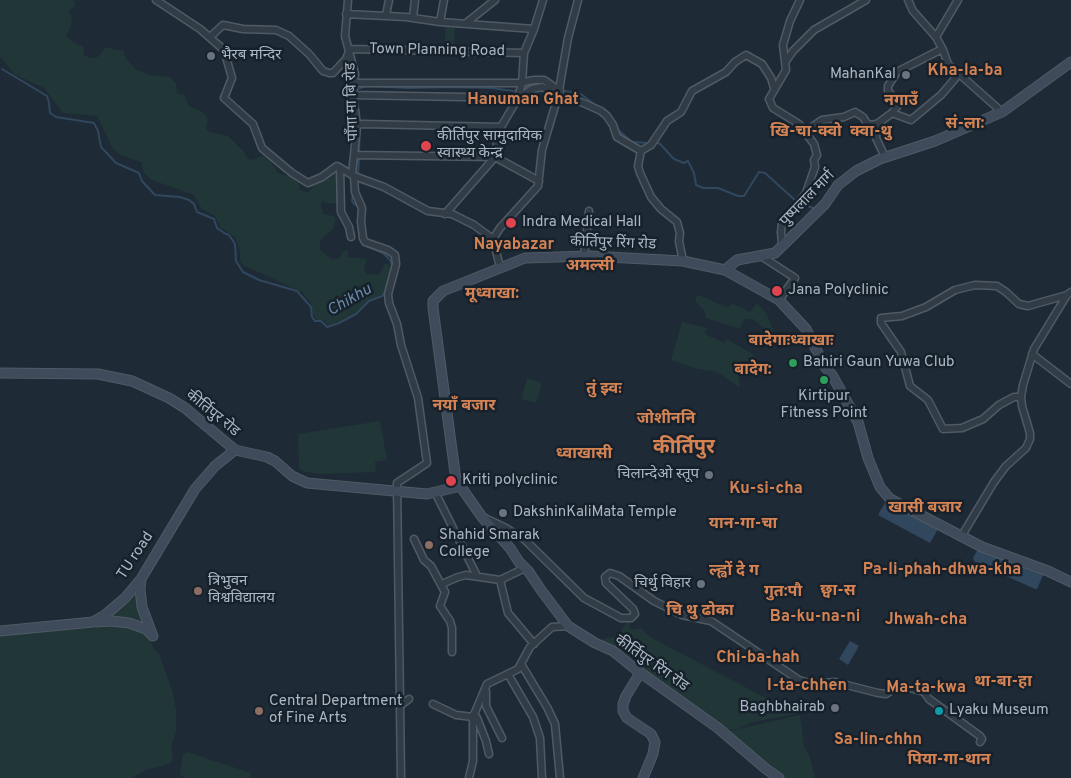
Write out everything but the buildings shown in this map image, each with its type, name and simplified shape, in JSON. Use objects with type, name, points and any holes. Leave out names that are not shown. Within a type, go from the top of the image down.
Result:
[{"type":"street","points":[[156,0],[200,29],[224,50],[232,78],[224,98],[254,124],[262,148],[292,172],[308,182],[322,177],[336,166],[384,187],[428,211],[452,214],[474,225],[494,239]]},
{"type":"street","name":"पाँगा मा बि रोड","points":[[348,0],[345,36],[350,49],[355,83],[353,95],[357,125],[353,175],[355,192],[362,208],[361,222],[365,242],[388,250],[395,255],[396,264],[388,294],[389,303],[397,324],[418,398],[427,463],[397,483],[397,490]]},
{"type":"street","points":[[386,15],[389,0]]},
{"type":"street","points":[[413,17],[415,0]]},
{"type":"street","points":[[440,22],[444,0]]},
{"type":"street","points":[[465,24],[495,0]]},
{"type":"street","name":"Town Planning Road","points":[[519,95],[522,83],[524,54],[543,0]]},
{"type":"street","points":[[500,267],[494,239],[500,228],[538,186],[542,150],[559,95],[569,32],[578,0]]},
{"type":"street","points":[[783,245],[782,224],[806,193],[815,167],[814,160],[817,156],[814,144],[805,132],[794,119],[771,106],[769,99],[786,70],[783,44],[790,21],[800,0]]},
{"type":"street","points":[[786,61],[793,51],[814,30],[866,0]]},
{"type":"street","points":[[908,0],[913,11],[936,37],[948,64],[1002,112]]},
{"type":"street","points":[[936,37],[958,0]]},
{"type":"street","name":"Town Planning Road","points":[[346,14],[413,17],[440,22],[534,29]]},
{"type":"street","points":[[210,37],[223,25],[254,30],[276,30],[288,36],[309,54],[323,71],[329,73],[333,73],[342,63],[350,49]]},
{"type":"street","points":[[805,132],[822,120],[844,117],[855,112],[863,117],[868,125],[877,124],[892,113],[899,104],[888,91],[888,86],[897,72],[942,48]]},
{"type":"street","name":"Town Planning Road","points":[[350,49],[524,54]]},
{"type":"street","points":[[683,262],[677,222],[661,209],[651,197],[640,173],[638,166],[641,151],[651,145],[667,121],[681,112],[692,91],[726,72],[735,62],[746,55],[762,64],[771,78],[774,88]]},
{"type":"street","name":"पुष्पलाल मार्ग","points":[[725,270],[737,260],[775,253],[824,204],[838,185],[856,171],[885,157],[935,141],[1002,112],[1071,62]]},
{"type":"street","points":[[892,113],[911,120],[941,94],[959,74]]},
{"type":"street","points":[[355,83],[522,83],[544,80],[559,95]]},
{"type":"street","points":[[434,83],[435,96]]},
{"type":"street","points":[[353,95],[519,95],[537,87],[581,102],[600,111],[614,125],[617,137],[641,151]]},
{"type":"street","points":[[445,214],[495,157],[496,142],[501,128],[519,95]]},
{"type":"street","points":[[877,124],[876,138],[885,157]]},
{"type":"street","points":[[357,125],[501,128]]},
{"type":"street","points":[[354,155],[495,157],[539,181]]},
{"type":"street","points":[[340,168],[341,212],[349,227],[351,237]]},
{"type":"street","points":[[584,256],[590,211]]},
{"type":"street","name":"कीर्तिपुर रिंग रोड","points":[[779,778],[718,728],[640,673],[613,651],[595,643],[568,626],[510,548],[482,517],[456,480],[433,301],[443,291],[525,258],[584,256],[683,262],[725,270],[779,300],[806,329],[825,367],[832,375],[858,422],[868,458],[880,487],[890,499],[962,537],[1071,580]]},
{"type":"street","points":[[761,256],[795,278],[779,300]]},
{"type":"street","points":[[1021,397],[1014,397],[1000,405],[983,420],[962,428],[943,429],[928,400],[910,386],[901,352],[881,324],[881,318],[902,316],[926,307],[955,290],[976,284],[997,286],[1019,304],[1028,306],[1069,294]]},
{"type":"street","points":[[962,537],[994,482],[1006,466],[1026,448],[1030,439],[1021,397],[1032,354],[1069,294]]},
{"type":"street","points":[[1032,354],[1071,384]]},
{"type":"street","name":"कीर्तिपुर रोड","points":[[0,373],[98,374],[132,381],[162,394],[185,408],[235,450],[267,457],[292,476],[307,483],[397,490],[411,493],[435,492],[461,486]]},
{"type":"street","name":"TU road","points":[[0,631],[93,622],[115,608],[141,579],[195,489],[215,466],[235,450]]},
{"type":"street","points":[[397,490],[401,778]]},
{"type":"street","points":[[435,492],[477,576]]},
{"type":"street","points":[[482,517],[506,528],[525,540],[584,598],[621,618],[631,618],[635,614],[633,609],[606,583],[605,577],[610,574],[619,576],[654,601],[682,615],[711,621],[799,680],[813,684],[835,682],[886,694],[899,685],[924,692],[929,699],[980,736],[982,739],[980,742]]},
{"type":"street","points":[[414,539],[424,560],[431,566],[445,592],[440,606],[450,621],[452,628],[452,652]]},
{"type":"street","points":[[442,584],[458,577],[477,576],[500,580],[525,568]]},
{"type":"street","points":[[93,622],[112,621],[129,623],[146,630],[153,636],[142,607],[141,579]]},
{"type":"street","points":[[500,580],[508,613],[534,644]]},
{"type":"street","points":[[469,778],[473,761],[473,716],[487,684],[518,668],[534,644],[552,627],[568,626]]},
{"type":"street","points":[[521,664],[547,707],[554,724],[556,757],[560,778]]},
{"type":"street","points":[[640,673],[626,696],[623,711],[626,718],[651,734],[655,742],[653,754],[643,778]]},
{"type":"street","points":[[508,674],[535,724],[540,738],[542,778]]},
{"type":"street","points":[[487,684],[486,706],[502,738]]},
{"type":"street","points":[[400,706],[409,699]]},
{"type":"street","points":[[433,704],[456,715],[477,718],[489,754]]},
{"type":"green space","points":[[0,0],[74,0],[75,6],[69,10],[72,18],[66,37],[83,46],[84,55],[91,58],[98,57],[105,47],[124,50],[127,60],[137,70],[150,75],[170,77],[176,84],[177,93],[184,95],[189,106],[206,115],[208,120],[206,128],[209,132],[228,136],[245,153],[248,159],[252,160],[263,156],[270,160],[278,173],[296,179],[299,182],[300,189],[304,192],[309,192],[320,179],[335,172],[339,202],[337,204],[323,202],[321,207],[323,214],[334,216],[336,220],[333,229],[320,240],[320,250],[331,259],[338,259],[345,250],[348,250],[348,257],[367,259],[364,270],[367,274],[379,275],[384,265],[388,263],[390,269],[386,292],[371,300],[355,313],[328,325],[323,320],[316,320],[312,312],[311,303],[302,292],[243,265],[235,237],[221,228],[215,216],[202,209],[194,195],[152,180],[144,173],[141,162],[121,155],[113,149],[97,116],[63,113],[44,88],[14,74],[0,56]]},
{"type":"green space","points":[[445,26],[455,27],[454,48],[445,47]]},
{"type":"green space","points":[[699,295],[726,307],[733,304],[750,312],[757,303],[766,313],[774,332],[762,327],[753,319],[745,319],[740,329],[706,318],[704,310],[696,302],[696,297]]},
{"type":"green space","points":[[682,322],[707,328],[705,334],[724,343],[727,339],[754,355],[738,373],[740,388],[722,375],[671,360]]},
{"type":"green space","points":[[527,378],[542,383],[536,403],[521,399]]},
{"type":"green space","points":[[380,421],[387,460],[375,462],[376,472],[320,474],[302,471],[299,468],[298,434]]},
{"type":"green space","points":[[135,592],[143,622],[113,618],[112,615]]},
{"type":"green space","points":[[629,619],[630,630],[641,628],[650,637],[762,696],[800,711],[795,714],[753,722],[737,729],[723,730],[636,664],[631,638],[632,665],[630,668],[589,642],[617,636]]},
{"type":"green space","points":[[129,626],[146,634],[159,654],[173,693],[176,710],[176,731],[171,747],[173,760],[169,764],[146,770],[132,778],[0,778],[0,635]]},
{"type":"green space","points":[[800,715],[804,746],[810,757],[815,778],[776,778],[725,732]]},
{"type":"green space","points":[[187,752],[251,773],[249,778],[184,778],[180,773],[183,755]]},
{"type":"water","points":[[886,501],[938,529],[930,543],[878,515]]},
{"type":"water","points":[[978,549],[1044,573],[1037,589],[975,562],[973,558]]},
{"type":"water","points":[[850,641],[859,646],[848,665],[839,659]]},
{"type":"waterway","name":"Chikhu","points":[[2,69],[47,96],[50,113],[56,117],[94,123],[98,131],[101,147],[116,163],[139,173],[142,181],[155,195],[180,197],[189,200],[194,204],[197,212],[214,219],[217,228],[229,235],[235,244],[236,261],[243,272],[259,280],[297,291],[311,307],[312,317],[315,321],[321,321],[327,327],[339,323],[356,314],[369,301],[382,296],[386,292]]},
{"type":"waterway","name":"Chikhu","points":[[524,88],[542,83],[547,86]]},
{"type":"waterway","name":"Chikhu","points":[[357,106],[357,89],[367,86],[519,90]]},
{"type":"waterway","name":"Chikhu","points":[[561,92],[581,94],[594,104]]},
{"type":"waterway","name":"Chikhu","points":[[359,153],[360,125]]},
{"type":"waterway","name":"Chikhu","points":[[617,129],[632,142],[650,143]]},
{"type":"waterway","points":[[654,143],[660,144],[674,159],[684,163],[688,161],[694,173],[696,185],[703,188],[718,188],[738,196],[744,196],[759,172],[765,173],[796,201]]},
{"type":"waterway","name":"Chikhu","points":[[358,176],[359,158]]},
{"type":"waterway","name":"Chikhu","points":[[353,192],[352,201],[358,206]]},
{"type":"waterway","points":[[800,203],[813,208]]},
{"type":"waterway","name":"Chikhu","points":[[364,244],[383,253],[390,260],[393,268]]},
{"type":"place","name":"भैरब मन्दिर","points":[[211,56]]},
{"type":"place","name":"MahanKal","points":[[906,75]]},
{"type":"place","name":"कीर्तिपुर सामुदायिक स्वास्थ्य केन्द्र","points":[[426,146]]},
{"type":"place","name":"Indra Medical Hall","points":[[511,223]]},
{"type":"place","name":"Jana Polyclinic","points":[[777,291]]},
{"type":"place","name":"Bahiri Gaun Yuwa Club","points":[[793,363]]},
{"type":"place","name":"Kirtipur Fitness Point","points":[[824,380]]},
{"type":"place","name":"चिलान्देओ स्तूप","points":[[709,475]]},
{"type":"place","name":"Kriti polyclinic","points":[[451,481]]},
{"type":"place","name":"DakshinKaliMata Temple","points":[[503,513]]},
{"type":"place","name":"Shahid Smarak College","points":[[429,545]]},
{"type":"place","name":"चिर्थु विहार","points":[[701,584]]},
{"type":"place","name":"त्रिभुवन विश्वविद्यालय","points":[[198,591]]},
{"type":"place","name":"Baghbhairab","points":[[835,708]]},
{"type":"place","name":"Central Department of Fine Arts","points":[[259,711]]},
{"type":"place","name":"Lyaku Museum","points":[[939,711]]},
{"type":"district","name":"Kha-la-ba","points":[[965,72]]},
{"type":"district","name":"Hanuman Ghat","points":[[523,101]]},
{"type":"district","name":"नगाउँ","points":[[901,102]]},
{"type":"district","name":"सं-ला:","points":[[965,125]]},
{"type":"district","name":"खि-चा-क्वो","points":[[806,133]]},
{"type":"district","name":"क्वा-थु","points":[[871,133]]},
{"type":"district","name":"Nayabazar","points":[[514,246]]},
{"type":"district","name":"अमल्सी","points":[[590,267]]},
{"type":"district","name":"मूध्वाखा:","points":[[492,295]]},
{"type":"district","name":"बादेगाःध्वाखाः","points":[[791,342]]},
{"type":"district","name":"बादेग:","points":[[753,371]]},
{"type":"district","name":"तुं झ्वः","points":[[604,390]]},
{"type":"district","name":"नयाँ बजार","points":[[464,407]]},
{"type":"district","name":"जोशीननि","points":[[666,420]]},
{"type":"district","name":"कीर्तिपुर","points":[[684,449]]},
{"type":"district","name":"ध्वाखासी","points":[[584,455]]},
{"type":"district","name":"Ku-si-cha","points":[[766,490]]},
{"type":"district","name":"खासी बजार","points":[[925,509]]},
{"type":"district","name":"यान-गा-चा","points":[[743,525]]},
{"type":"district","name":"Pa-li-phah-dhwa-kha","points":[[942,571]]},
{"type":"district","name":"ल्ह्वों दे ग","points":[[734,572]]},
{"type":"district","name":"छ्वा-स","points":[[838,592]]},
{"type":"district","name":"गुत:पौ","points":[[783,593]]},
{"type":"district","name":"चि थु ढोका","points":[[700,612]]},
{"type":"district","name":"Ba-ku-na-ni","points":[[815,618]]},
{"type":"district","name":"Jhwah-cha","points":[[926,621]]},
{"type":"district","name":"Chi-ba-hah","points":[[758,659]]},
{"type":"district","name":"था-बा-हा","points":[[1003,683]]},
{"type":"district","name":"I-ta-chhen","points":[[807,687]]},
{"type":"district","name":"Ma-ta-kwa","points":[[926,689]]},
{"type":"district","name":"Sa-lin-chhn","points":[[878,741]]},
{"type":"district","name":"पिया-गा-थान","points":[[949,761]]}]
